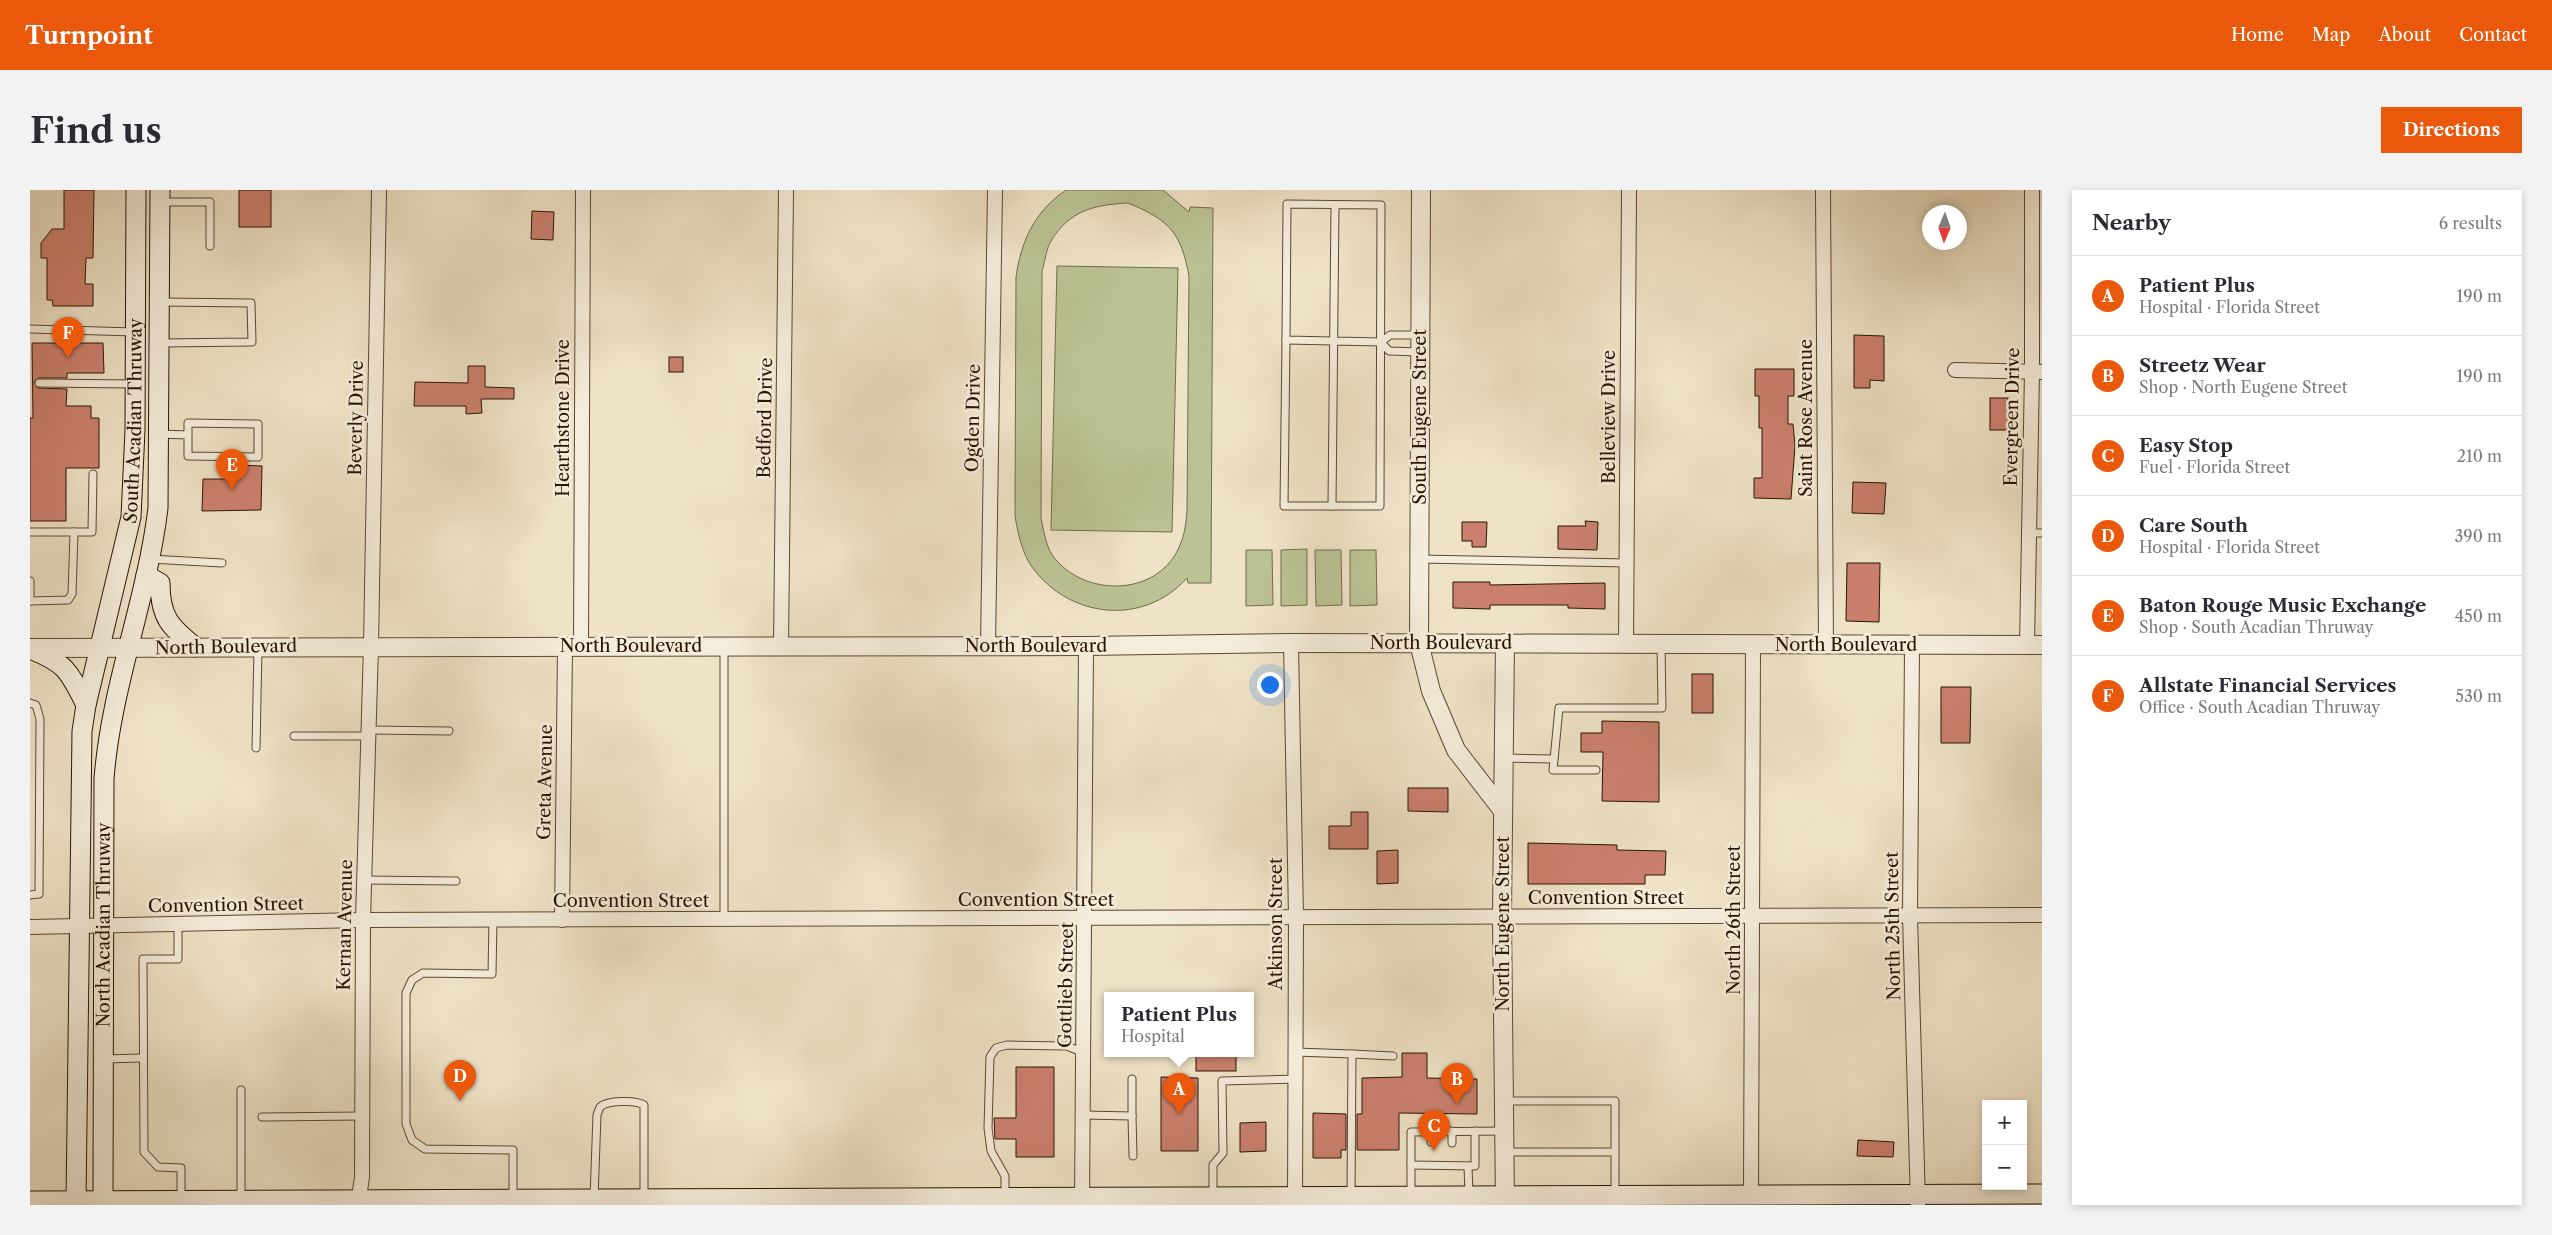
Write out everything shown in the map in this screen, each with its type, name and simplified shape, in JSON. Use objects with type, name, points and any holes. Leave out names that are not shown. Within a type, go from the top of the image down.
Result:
[{"type":"main road","name":"South Acadian Thruway","points":[[99,648],[120,569],[130,517],[134,468],[136,190]]},
{"type":"main road","name":"South Acadian Thruway","points":[[129,648],[148,567],[158,508],[160,196]]},
{"type":"main road","points":[[148,567],[160,583],[161,604],[168,622],[195,648]]},
{"type":"main road","points":[[30,648],[54,658],[70,672],[86,704]]},
{"type":"main road","name":"North Acadian Thruway","points":[[76,1203],[81,762],[86,704],[99,648]]},
{"type":"main road","name":"North Acadian Thruway","points":[[103,1203],[103,926],[106,750],[115,698],[129,648]]},
{"type":"main road","points":[[30,1201],[154,1203],[180,1200],[358,1202],[644,1198],[668,1201],[874,1202],[1005,1198],[1082,1201],[1213,1196],[1295,1200],[1351,1196],[1411,1195],[1469,1195],[1505,1200],[1615,1195],[1711,1200],[1751,1195],[1918,1200],[2042,1194]]},
{"type":"street","name":"Beverly Drive","points":[[371,646],[379,190]]},
{"type":"street","name":"Hearthstone Drive","points":[[573,646],[583,190]]},
{"type":"street","name":"Bedford Drive","points":[[781,646],[786,190]]},
{"type":"street","name":"Ogden Drive","points":[[988,646],[995,190]]},
{"type":"street","name":"South Eugene Street","points":[[1422,190],[1419,643],[1431,691],[1456,750],[1503,811]]},
{"type":"street","name":"Belleview Drive","points":[[1626,644],[1629,190]]},
{"type":"street","name":"Saint Rose Avenue","points":[[1823,190],[1826,645]]},
{"type":"street","name":"Evergreen Drive","points":[[2032,190],[2037,372],[2034,645]]},
{"type":"street","points":[[1955,370],[2037,372]]},
{"type":"street","name":"North Boulevard","points":[[30,648],[258,646],[1086,646],[1291,643],[1753,646],[2034,645]]},
{"type":"street","name":"Atkinson Street","points":[[1291,643],[1296,917],[1295,1200]]},
{"type":"street","name":"North Eugene Street","points":[[1505,643],[1502,916],[1505,1200]]},
{"type":"street","name":"Kernan Avenue","points":[[358,1202],[362,1176],[363,920],[371,646]]},
{"type":"street","name":"Greta Avenue","points":[[562,920],[573,646]]},
{"type":"street","name":"Gottlieb Street","points":[[1082,1201],[1086,646]]},
{"type":"street","name":"North 26th Street","points":[[1751,1195],[1753,646]]},
{"type":"street","name":"North 25th Street","points":[[1912,646],[1910,916],[1918,1200]]},
{"type":"street","name":"Convention Street","points":[[30,927],[363,920],[2042,915]]},
{"type":"lane","points":[[160,196],[210,202],[210,246]]},
{"type":"lane","points":[[1286,204],[1381,205],[1380,506],[1284,506],[1286,340],[1286,204]]},
{"type":"lane","points":[[1332,506],[1335,205]]},
{"type":"lane","points":[[160,302],[251,303],[252,342],[160,343]]},
{"type":"lane","points":[[30,329],[135,332]]},
{"type":"lane","points":[[1286,340],[1381,342],[1390,335],[1421,344]]},
{"type":"lane","points":[[1381,342],[1389,351],[1421,344]]},
{"type":"lane","points":[[39,382],[135,384]]},
{"type":"lane","points":[[188,423],[258,424],[258,457],[188,456],[188,435],[188,423]]},
{"type":"lane","points":[[159,434],[188,435]]},
{"type":"lane","points":[[30,532],[92,532],[93,474]]},
{"type":"lane","points":[[30,581],[30,601],[68,600],[72,594],[74,532]]},
{"type":"lane","points":[[1420,559],[1627,563]]},
{"type":"lane","points":[[148,567],[222,564]]},
{"type":"lane","points":[[1596,770],[1553,770],[1558,708],[1662,708],[1661,645]]},
{"type":"lane","points":[[256,748],[258,646]]},
{"type":"lane","points":[[724,646],[724,920]]},
{"type":"lane","points":[[30,703],[36,705],[40,719],[39,894],[30,894]]},
{"type":"lane","points":[[294,736],[449,731]]},
{"type":"lane","points":[[1504,758],[1554,759]]},
{"type":"lane","points":[[30,847],[39,847]]},
{"type":"lane","points":[[364,880],[456,881]]},
{"type":"lane","points":[[493,920],[492,974],[423,973],[412,980],[406,993],[406,1124],[412,1140],[425,1149],[513,1150],[513,1199]]},
{"type":"lane","points":[[178,924],[178,959],[143,960],[144,1152],[158,1167],[181,1168],[180,1200]]},
{"type":"lane","points":[[1005,1198],[1005,1176],[991,1151],[988,1128],[990,1057],[996,1048],[1007,1046],[1067,1046],[1084,1054]]},
{"type":"lane","points":[[1296,1052],[1393,1056]]},
{"type":"lane","points":[[1351,1196],[1352,1054]]},
{"type":"lane","points":[[104,1059],[144,1058]]},
{"type":"lane","points":[[1132,1079],[1133,1156]]},
{"type":"lane","points":[[1213,1196],[1213,1164],[1224,1153],[1222,1081],[1296,1079]]},
{"type":"lane","points":[[241,1090],[241,1200]]},
{"type":"lane","points":[[1504,1100],[1615,1101],[1615,1195]]},
{"type":"lane","points":[[594,1198],[597,1115],[601,1107],[608,1103],[639,1102],[644,1105],[644,1198]]},
{"type":"lane","points":[[1083,1115],[1132,1116]]},
{"type":"lane","points":[[262,1118],[362,1116]]},
{"type":"lane","points":[[1452,1131],[1452,1143]]},
{"type":"lane","points":[[1411,1166],[1432,1162],[1453,1162],[1475,1166],[1475,1131]]},
{"type":"lane","points":[[1411,1195],[1411,1132],[1504,1131]]},
{"type":"lane","points":[[1431,1132],[1431,1142]]},
{"type":"lane","points":[[1504,1152],[1614,1152]]},
{"type":"lane","points":[[1468,1166],[1469,1195]]},
{"type":"green space","points":[[1066,190],[1163,190],[1189,212],[1190,207],[1213,208],[1211,583],[1188,583],[1187,578],[1169,594],[1149,604],[1128,610],[1107,610],[1086,606],[1066,597],[1047,584],[1032,567],[1026,556],[1015,516],[1016,277],[1018,264],[1031,228],[1055,198]],"holes":[[[1128,203],[1154,215],[1171,229],[1182,248],[1189,276],[1187,515],[1180,545],[1170,562],[1157,574],[1141,582],[1123,586],[1105,585],[1087,581],[1071,573],[1057,561],[1048,546],[1043,529],[1041,518],[1042,271],[1049,244],[1066,222],[1075,216],[1104,205]]]},
{"type":"green space","points":[[1057,266],[1178,268],[1172,532],[1051,530]]},
{"type":"green space","points":[[1307,549],[1307,605],[1281,606],[1281,550]]},
{"type":"green space","points":[[1246,550],[1272,550],[1273,605],[1246,606]]},
{"type":"green space","points":[[1315,550],[1341,550],[1342,605],[1316,606]]},
{"type":"green space","points":[[1350,550],[1376,550],[1377,605],[1350,606]]},
{"type":"building","points":[[64,190],[94,190],[93,258],[86,258],[85,284],[93,284],[93,306],[53,306],[52,300],[47,300],[47,258],[41,258],[41,243],[52,229],[64,229]]},
{"type":"building","points":[[239,190],[271,190],[271,227],[239,227]]},
{"type":"building","points":[[532,211],[554,212],[553,240],[531,239]]},
{"type":"building","points":[[1854,335],[1884,336],[1884,381],[1870,380],[1870,388],[1854,388]]},
{"type":"building","points":[[32,343],[103,343],[104,373],[67,373],[67,378],[39,378],[34,382],[38,388],[67,389],[66,406],[91,406],[91,418],[99,418],[99,468],[66,468],[66,521],[30,521],[30,418],[33,418]]},
{"type":"building","points":[[669,357],[683,357],[683,372],[669,372]]},
{"type":"building","points":[[468,366],[485,366],[485,387],[514,388],[514,399],[481,399],[482,413],[466,414],[466,406],[414,406],[415,382],[468,383]]},
{"type":"building","points":[[1755,369],[1794,369],[1794,396],[1788,396],[1788,424],[1793,424],[1795,446],[1791,499],[1754,498],[1754,478],[1762,478],[1762,428],[1759,428],[1759,396],[1755,396]]},
{"type":"building","points":[[1990,398],[2008,398],[2008,430],[1990,430]]},
{"type":"building","points":[[234,465],[262,466],[261,510],[202,511],[203,479],[234,479]]},
{"type":"building","points":[[1853,482],[1886,483],[1884,514],[1852,513]]},
{"type":"building","points":[[1585,521],[1598,522],[1597,550],[1558,549],[1558,526],[1586,526]]},
{"type":"building","points":[[1462,522],[1487,522],[1486,547],[1472,547],[1472,541],[1462,541]]},
{"type":"building","points":[[1847,563],[1880,563],[1879,622],[1846,621]]},
{"type":"building","points":[[1453,582],[1490,582],[1490,585],[1605,583],[1605,609],[1568,608],[1568,605],[1490,605],[1490,609],[1453,608]]},
{"type":"building","points":[[1692,674],[1713,674],[1713,713],[1692,713]]},
{"type":"building","points":[[1941,687],[1971,687],[1970,743],[1941,743]]},
{"type":"building","points":[[1602,721],[1659,722],[1659,802],[1602,801],[1603,752],[1581,752],[1581,733],[1602,733]]},
{"type":"building","points":[[1408,788],[1448,788],[1448,812],[1408,811]]},
{"type":"building","points":[[1351,812],[1368,812],[1368,849],[1329,849],[1329,826],[1351,826]]},
{"type":"building","points":[[1528,843],[1617,845],[1617,850],[1666,851],[1665,875],[1645,875],[1645,884],[1528,884]]},
{"type":"building","points":[[1398,850],[1398,883],[1377,884],[1377,851]]},
{"type":"building","points":[[1402,1053],[1427,1053],[1427,1078],[1477,1079],[1477,1114],[1399,1113],[1399,1150],[1357,1150],[1357,1114],[1362,1114],[1362,1078],[1402,1077]]},
{"type":"building","points":[[1196,1057],[1236,1057],[1236,1071],[1196,1071]]},
{"type":"building","points":[[1016,1067],[1054,1067],[1054,1157],[1016,1157],[1016,1139],[995,1139],[994,1118],[1016,1118]]},
{"type":"building","points":[[1161,1077],[1198,1078],[1198,1151],[1161,1151]]},
{"type":"building","points":[[1313,1113],[1346,1114],[1346,1150],[1341,1150],[1341,1158],[1313,1158]]},
{"type":"building","points":[[1266,1122],[1266,1151],[1240,1152],[1240,1123]]},
{"type":"building","points":[[1858,1140],[1894,1142],[1893,1157],[1857,1156]]},
{"type":"place","name":"Allstate Financial Services","points":[[68,358]]},
{"type":"place","name":"Baton Rouge Music Exchange","points":[[232,490]]},
{"type":"place","name":"Care South","points":[[460,1101]]},
{"type":"place","name":"Streetz Wear","points":[[1457,1104]]},
{"type":"place","name":"Patient Plus","points":[[1179,1114]]},
{"type":"place","name":"Easy Stop","points":[[1434,1151]]}]
